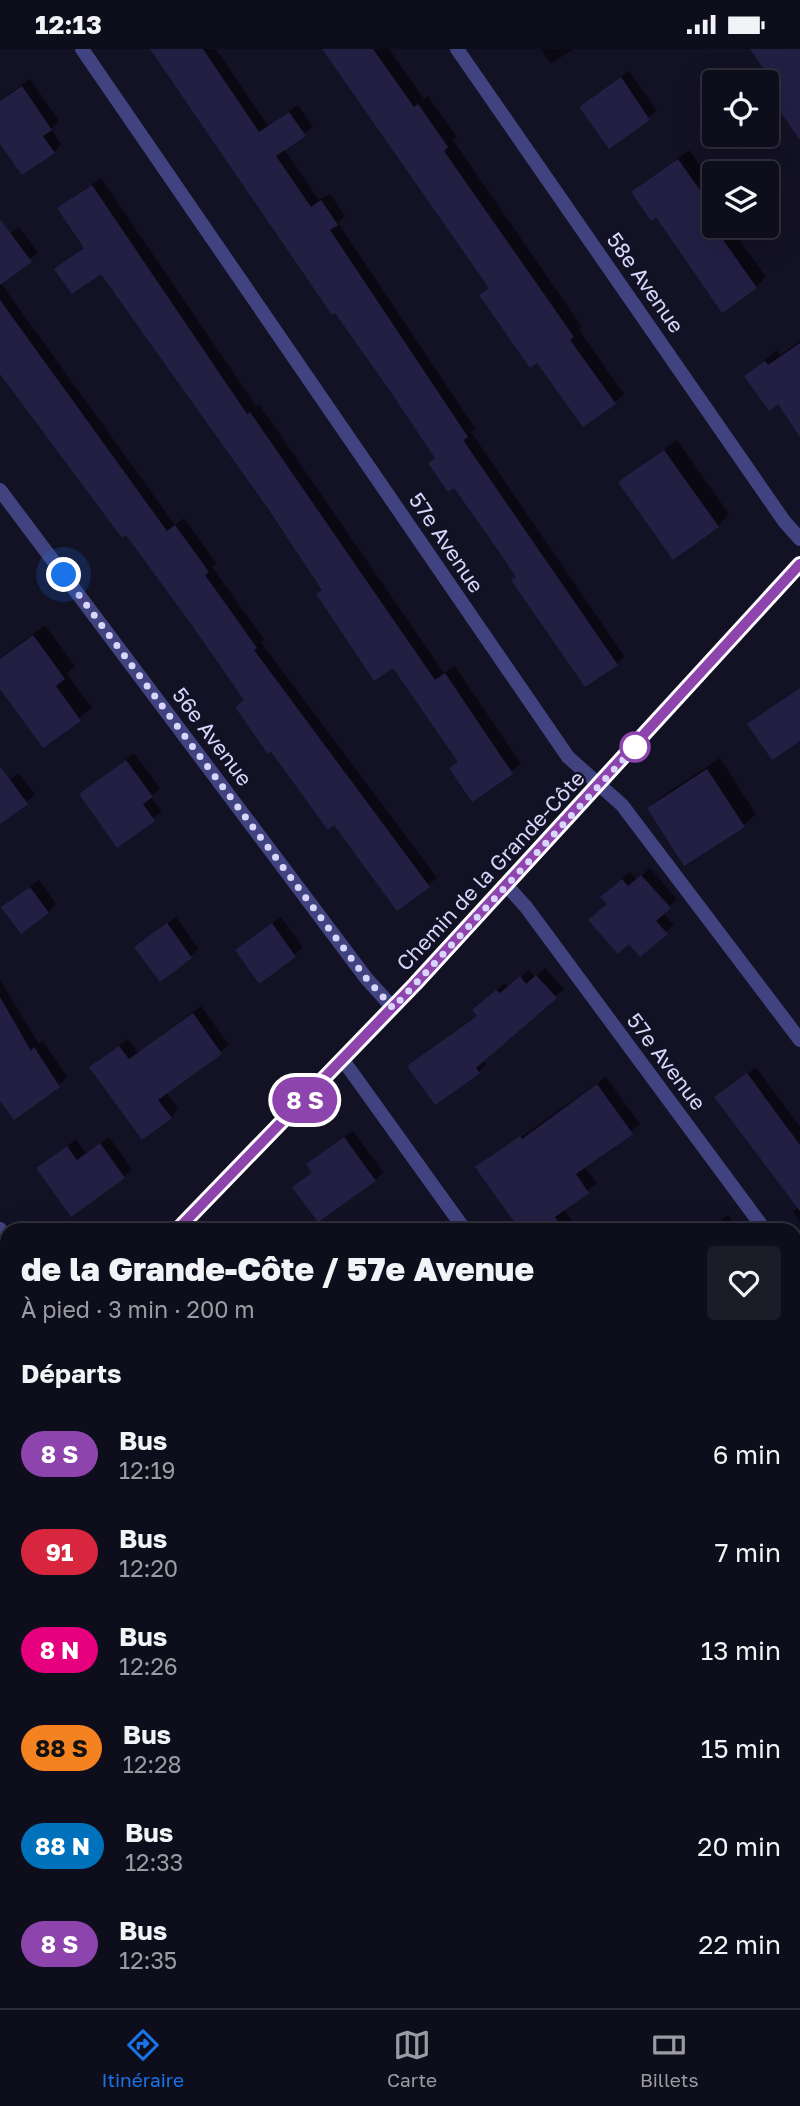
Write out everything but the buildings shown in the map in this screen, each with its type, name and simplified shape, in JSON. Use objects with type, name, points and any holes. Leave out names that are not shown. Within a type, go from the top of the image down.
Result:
[{"type":"main road","name":"Chemin de la Grande-Côte","points":[[184,1223],[393,1008],[800,564]]},
{"type":"street","name":"57e Avenue","points":[[82,49],[568,757],[622,805],[800,1040]]},
{"type":"street","name":"58e Avenue","points":[[457,49],[776,510],[800,540]]},
{"type":"street","name":"56e Avenue","points":[[0,490],[366,978],[393,1008]]},
{"type":"street","name":"57e Avenue","points":[[507,886],[526,907],[760,1223]]},
{"type":"street","points":[[343,1060],[460,1223]]},
{"type":"bus line","points":[[184,1223],[313,1091],[548,842],[800,564]]},
{"type":"route","points":[[64,575],[366,978],[393,1008],[635,747]]}]
